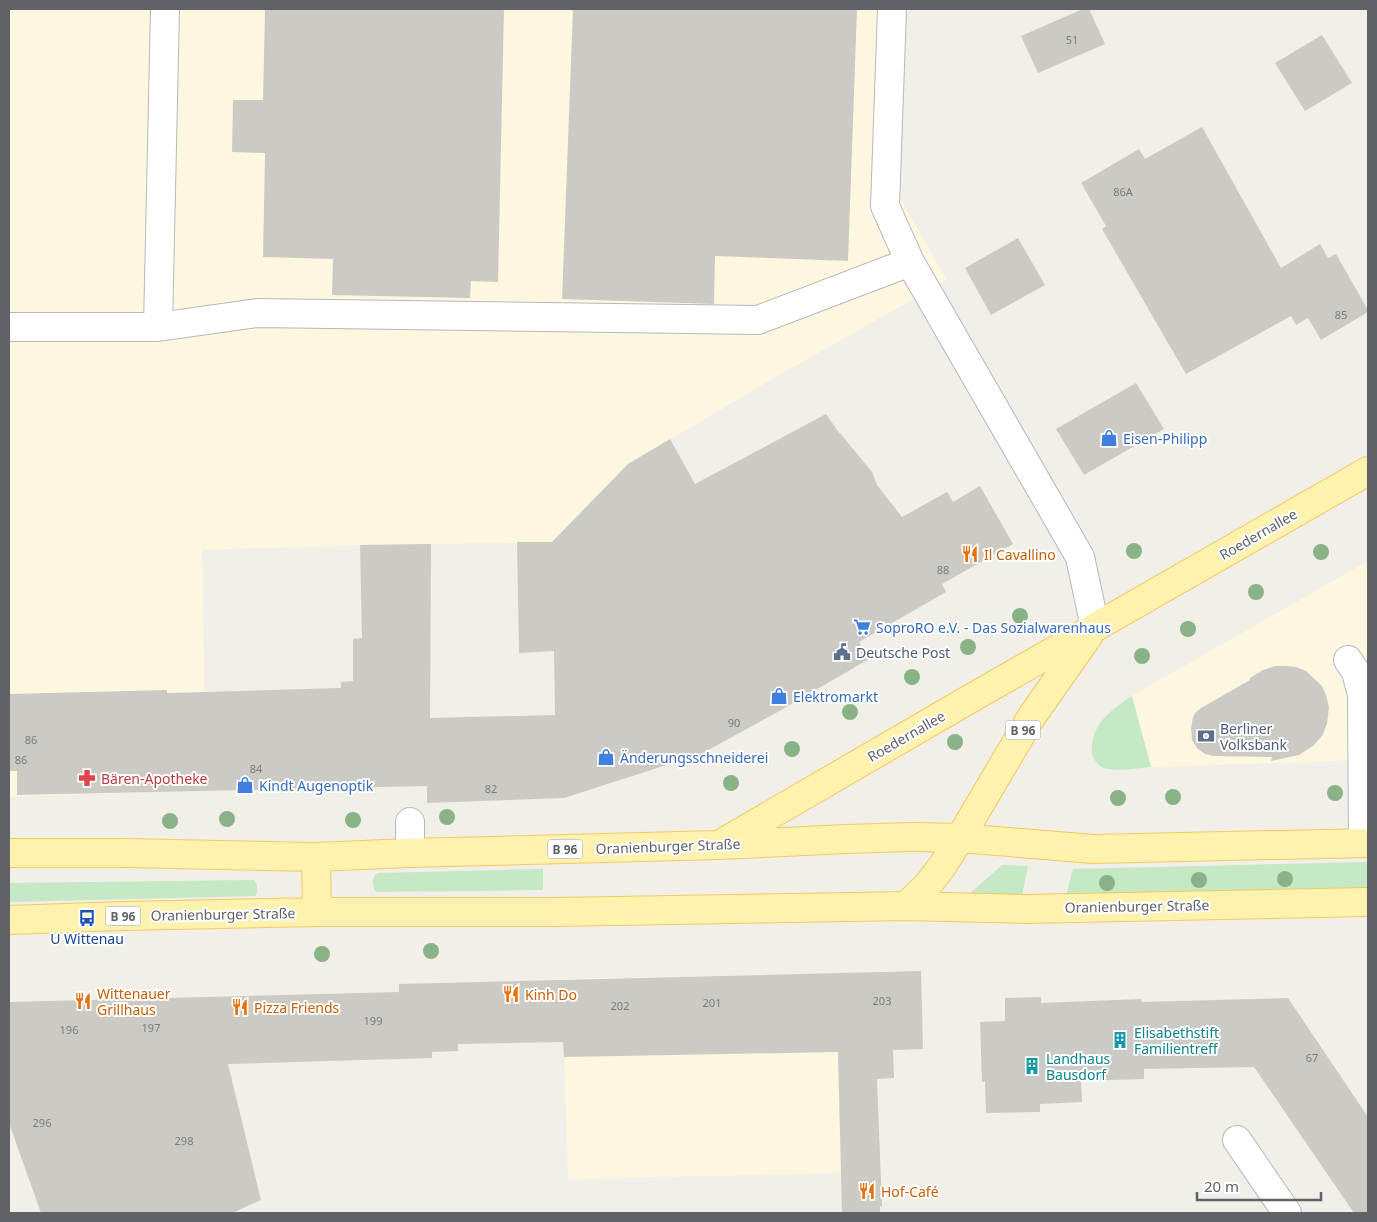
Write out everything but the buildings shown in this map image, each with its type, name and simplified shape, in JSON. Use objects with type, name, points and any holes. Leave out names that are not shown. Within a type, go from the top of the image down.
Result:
[{"type":"main road","name":"Roedernallee","points":[[719,845],[1368,471]]},
{"type":"main road","name":"Roedernallee","points":[[960,838],[1032,716],[1095,627]]},
{"type":"main road","name":"Oranienburger Straße","points":[[9,853],[132,853],[316,857],[913,837],[960,838],[1093,850],[1365,843]]},
{"type":"main road","name":"B 96","points":[[906,906],[927,886],[960,838]]},
{"type":"main road","points":[[316,857],[317,912]]},
{"type":"main road","name":"Oranienburger Straße","points":[[9,920],[317,912],[556,912],[906,906],[1017,909],[1368,902]]},
{"type":"lane","points":[[158,327],[165,9]]},
{"type":"lane","points":[[892,9],[885,206],[910,262],[1080,557],[1095,627]]},
{"type":"lane","points":[[9,326],[158,327],[257,313],[758,320],[910,262]]},
{"type":"lane","points":[[1348,660],[1356,672],[1362,695],[1365,843]]},
{"type":"lane","points":[[410,822],[410,853]]},
{"type":"lane","points":[[1237,1140],[1287,1213]]},
{"type":"shaded area","points":[[9,9],[900,9],[894,188],[947,280],[772,379],[629,464],[552,542],[202,550],[206,790],[9,797]]},
{"type":"shaded area","points":[[1368,561],[1368,760],[1151,767],[1132,696]]},
{"type":"shaded area","points":[[835,974],[841,1173],[568,1179],[562,979]]},
{"type":"green space","points":[[1132,696],[1151,767],[1121,770],[1104,768],[1098,764],[1092,753],[1094,735],[1103,719]]},
{"type":"green space","points":[[1368,862],[1368,892],[1065,899],[1073,869]]},
{"type":"green space","points":[[1002,865],[1028,866],[1021,900],[968,895]]},
{"type":"green space","points":[[543,869],[543,890],[377,892],[374,890],[373,879],[379,873]]},
{"type":"green space","points":[[254,880],[257,884],[255,896],[9,902],[9,883]]},
{"type":"place","name":"Eisen-Philipp","points":[[1109,438]]},
{"type":"place","name":"Il Cavallino","points":[[970,554]]},
{"type":"place","name":"SoproRO e.V. - Das Sozialwarenhaus","points":[[862,627]]},
{"type":"place","name":"Deutsche Post","points":[[842,652]]},
{"type":"place","name":"Elektromarkt","points":[[779,696]]},
{"type":"place","name":"Berliner Volksbank","points":[[1206,736]]},
{"type":"place","name":"Änderungsschneiderei","points":[[606,757]]},
{"type":"place","name":"Bären-Apotheke","points":[[87,778]]},
{"type":"place","name":"Kindt Augenoptik","points":[[245,785]]},
{"type":"place","name":"U Wittenau","points":[[87,918]]},
{"type":"place","name":"Kinh Do","points":[[511,994]]},
{"type":"place","name":"Wittenauer Grillhaus","points":[[83,1001]]},
{"type":"place","name":"Pizza Friends","points":[[240,1007]]},
{"type":"place","name":"Elisabethstift Familientreff","points":[[1120,1040]]},
{"type":"place","name":"Landhaus Bausdorf","points":[[1032,1066]]},
{"type":"place","name":"Hof-Café","points":[[867,1191]]}]
